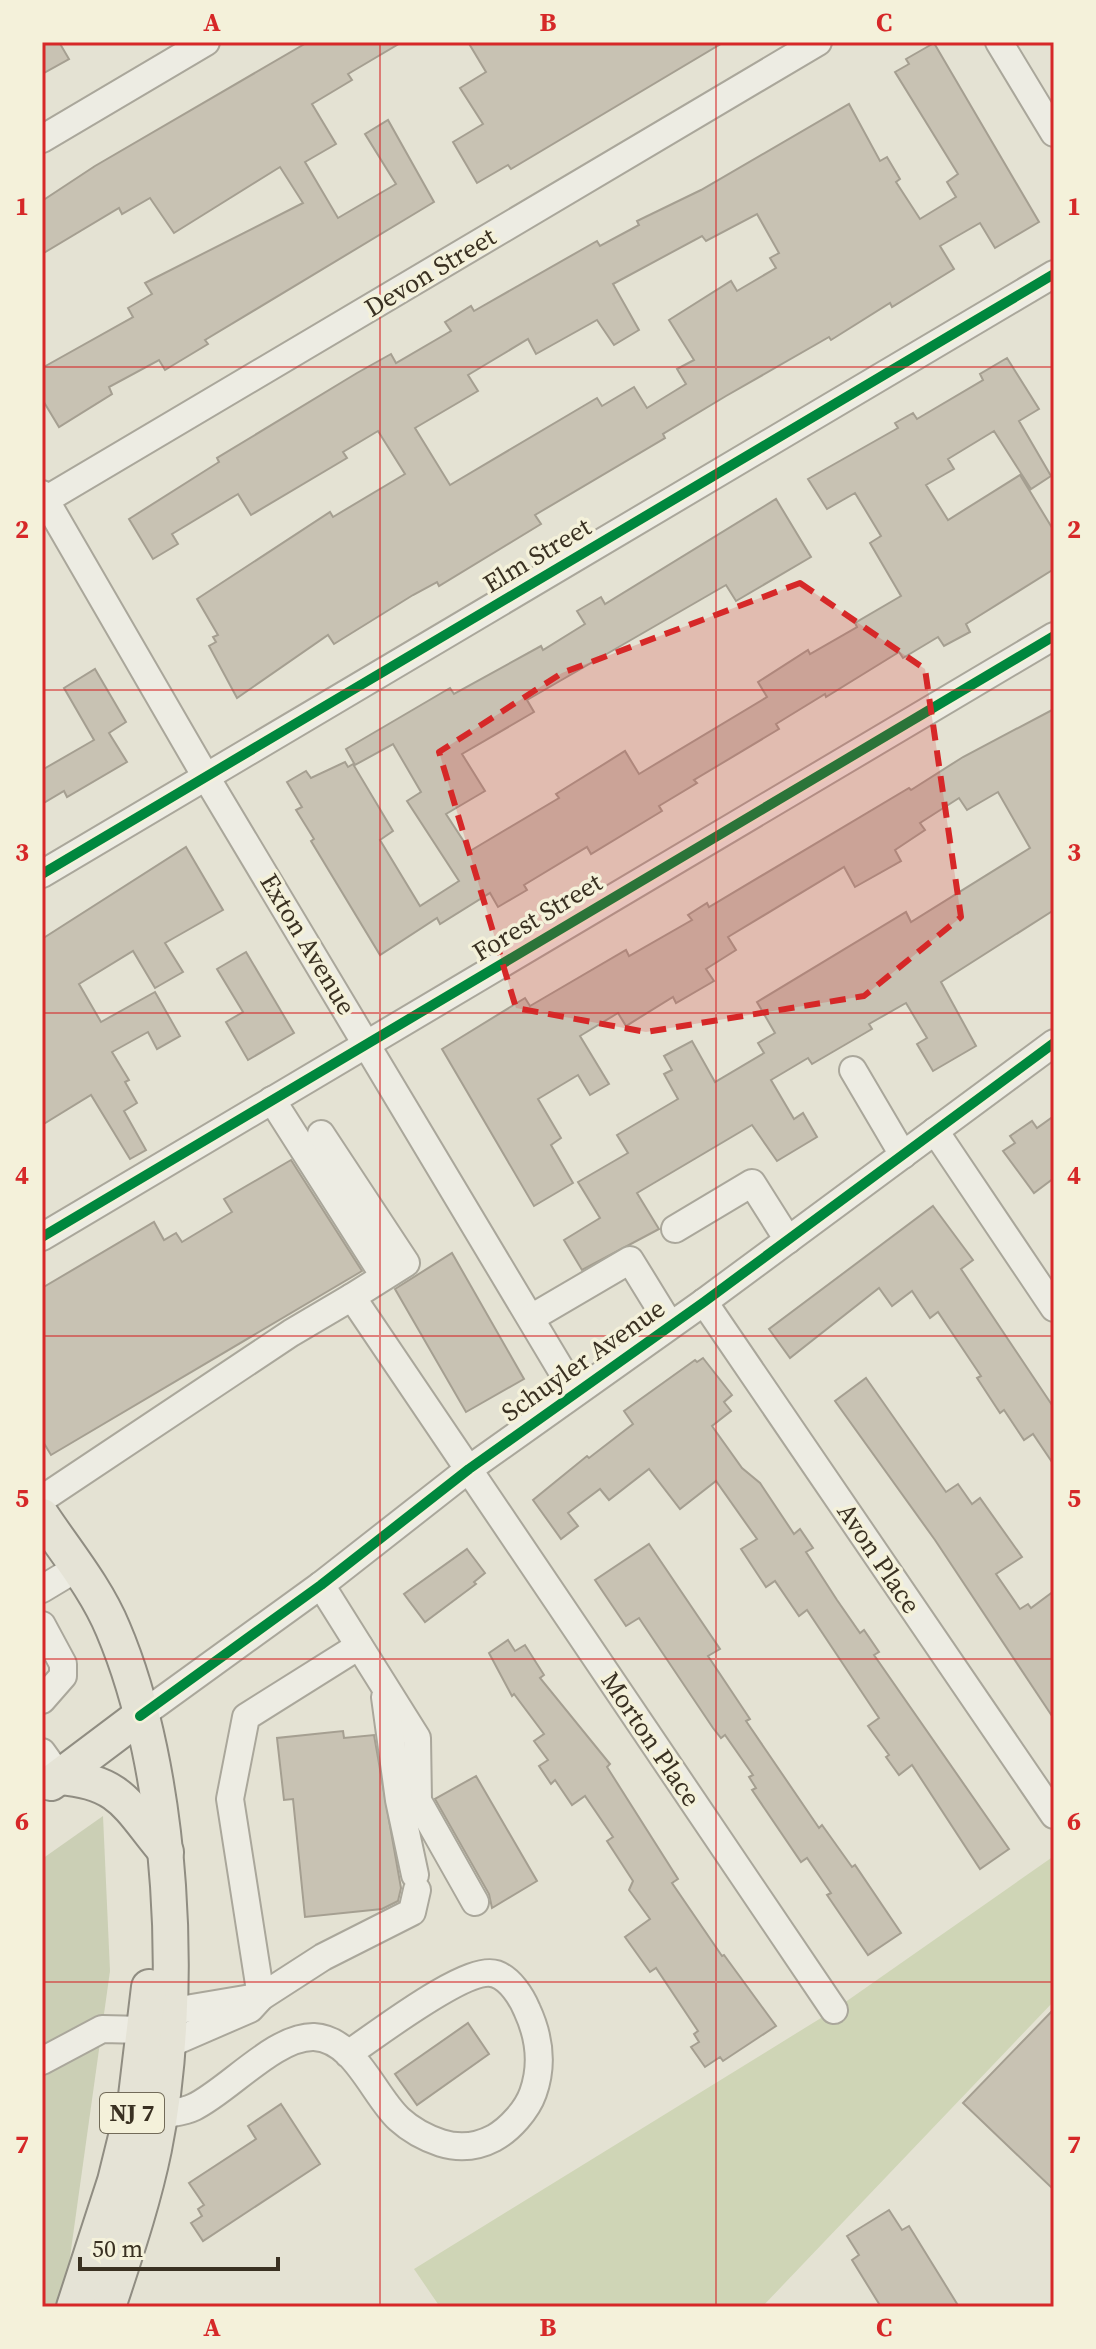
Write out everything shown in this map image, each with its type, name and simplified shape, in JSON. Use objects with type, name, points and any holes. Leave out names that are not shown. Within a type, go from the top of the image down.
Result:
[{"type":"main road","name":"NJ 7","points":[[42,1516],[113,1627],[154,1775],[166,1852],[168,1913],[160,2029],[159,2116],[136,2224],[108,2307]]},
{"type":"main road","name":"Schuyler Avenue","points":[[48,1773],[140,1716]]},
{"type":"main road","points":[[48,1773],[91,1780],[114,1789],[166,1852]]},
{"type":"main road","name":"NJ 7","points":[[74,2307],[115,2181],[136,2096],[160,2029]]},
{"type":"street","points":[[42,139],[206,42]]},
{"type":"street","name":"Devon Street","points":[[43,499],[818,42]]},
{"type":"street","points":[[999,42],[1054,133]]},
{"type":"street","name":"Elm Street","points":[[42,874],[1054,274]]},
{"type":"street","name":"Exton Avenue","points":[[43,499],[575,1393]]},
{"type":"street","name":"Forest Street","points":[[42,1237],[1054,636]]},
{"type":"street","name":"Schuyler Avenue","points":[[140,1716],[321,1585],[469,1469],[704,1302],[1054,1043]]},
{"type":"street","points":[[853,1070],[903,1155]]},
{"type":"street","points":[[272,1100],[384,1276]]},
{"type":"street","points":[[935,1131],[1054,1308]]},
{"type":"street","points":[[42,1499],[291,1333],[406,1263],[321,1134]]},
{"type":"street","points":[[675,1229],[752,1183],[788,1240]]},
{"type":"street","points":[[531,1318],[630,1260],[670,1325]]},
{"type":"street","name":"Morton Place","points":[[352,1297],[834,2010]]},
{"type":"street","name":"Avon Place","points":[[704,1302],[1054,1815]]},
{"type":"street","points":[[42,1589],[77,1568]]},
{"type":"street","points":[[321,1585],[417,1738],[418,1801],[475,1902]]},
{"type":"street","points":[[42,1625],[63,1664],[63,1676],[42,1700]]},
{"type":"street","points":[[261,1997],[230,1799],[246,1717],[359,1646]]},
{"type":"street","points":[[42,2061],[102,2029],[160,2029],[250,2009],[261,1997],[323,1957],[412,1912],[416,1882],[399,1800],[383,1684]]},
{"type":"street","points":[[159,2116],[193,2107],[295,2040],[315,2037],[328,2040],[348,2054],[399,2119],[428,2138],[457,2147],[486,2142],[500,2135],[531,2099],[539,2068],[535,2033],[522,2001],[508,1982],[496,1974],[485,1973],[446,1990],[348,2054]]},
{"type":"highlighted area","points":[[800,583],[925,669],[961,917],[864,996],[646,1032],[516,1008],[439,752],[562,673]]},
{"type":"green space","points":[[103,1816],[110,1971],[63,2307],[42,2307],[42,1859]]},
{"type":"green space","points":[[1054,1856],[1054,2001],[762,2307],[440,2307],[414,2269],[834,2010]]},
{"type":"building","points":[[42,42],[59,42],[69,59],[42,74]]},
{"type":"building","points":[[308,42],[402,42],[348,74],[352,80],[312,104],[336,144],[305,162],[338,218],[396,184],[365,134],[388,120],[434,202],[205,340],[208,344],[165,370],[159,360],[109,387],[112,394],[59,427],[42,399],[42,368],[133,317],[128,308],[152,294],[145,283],[303,203],[280,167],[174,233],[150,198],[122,214],[119,208],[42,254],[42,201],[95,166]]},
{"type":"building","points":[[468,42],[724,42],[511,169],[508,165],[477,183],[453,142],[483,124],[460,88],[486,72]]},
{"type":"building","points":[[934,43],[1039,222],[995,248],[980,223],[940,246],[954,269],[892,307],[890,303],[831,340],[829,337],[726,396],[663,434],[665,438],[535,515],[541,524],[439,586],[437,582],[413,595],[334,644],[328,635],[237,698],[209,646],[216,642],[213,637],[218,635],[197,599],[330,512],[333,517],[405,474],[378,431],[343,452],[347,458],[251,515],[238,494],[172,534],[178,544],[153,559],[129,519],[219,462],[217,458],[357,373],[391,354],[396,363],[451,331],[445,322],[471,306],[474,311],[597,241],[600,246],[639,225],[637,221],[701,190],[849,104],[880,161],[887,157],[900,179],[896,182],[920,219],[956,197],[947,182],[958,174],[895,72],[909,64],[906,59]],"holes":[[[757,214],[779,253],[770,258],[776,268],[737,291],[731,281],[669,320],[694,360],[677,369],[686,384],[647,408],[634,387],[602,406],[597,398],[450,485],[415,428],[478,391],[468,375],[528,339],[536,354],[597,320],[614,345],[639,330],[613,284],[702,236],[706,241]]]},
{"type":"building","points":[[1007,358],[1039,409],[1019,421],[1051,476],[1031,489],[994,431],[948,459],[954,469],[926,485],[948,520],[1020,475],[1054,531],[1054,569],[966,624],[970,632],[944,646],[938,637],[903,658],[899,652],[776,724],[779,729],[694,780],[697,783],[659,806],[662,811],[591,854],[587,847],[524,885],[527,890],[498,907],[490,893],[440,924],[437,918],[380,955],[311,841],[314,839],[296,810],[302,807],[287,782],[306,771],[311,778],[345,762],[348,767],[353,764],[393,831],[380,840],[420,906],[459,881],[407,801],[421,792],[393,744],[355,765],[346,749],[450,688],[454,694],[541,646],[543,650],[585,624],[577,611],[601,597],[605,604],[776,499],[811,557],[736,601],[726,585],[527,700],[534,712],[462,754],[485,791],[446,814],[470,851],[559,798],[556,794],[625,751],[639,774],[767,697],[758,682],[808,650],[810,654],[857,627],[855,623],[901,596],[870,543],[881,536],[855,493],[827,509],[808,479],[898,428],[895,423],[913,413],[917,419],[983,380],[980,374]]},
{"type":"building","points":[[95,669],[126,722],[109,733],[127,762],[67,797],[64,791],[42,804],[42,770],[94,740],[64,688]]},
{"type":"building","points":[[1054,709],[1054,910],[941,982],[976,1046],[933,1071],[917,1044],[927,1038],[906,1003],[869,1024],[872,1029],[812,1064],[808,1058],[771,1080],[794,1119],[803,1113],[817,1137],[777,1161],[752,1125],[637,1193],[659,1229],[582,1270],[564,1240],[600,1218],[578,1182],[628,1153],[617,1135],[678,1099],[664,1074],[672,1070],[664,1056],[692,1041],[715,1082],[764,1053],[758,1043],[775,1033],[757,1002],[906,912],[911,922],[1030,848],[998,792],[967,810],[959,798],[920,823],[925,830],[895,850],[901,861],[855,887],[844,867],[728,937],[736,950],[706,969],[714,981],[676,1003],[673,997],[626,1026],[618,1013],[580,1036],[609,1084],[590,1095],[578,1075],[538,1099],[561,1138],[551,1145],[573,1183],[534,1206],[442,1049],[525,998],[530,1006],[626,950],[629,956],[692,920],[688,915],[707,903],[709,907],[963,757]]},
{"type":"building","points":[[186,847],[223,910],[165,943],[183,972],[155,988],[133,951],[79,984],[101,1022],[155,992],[180,1036],[157,1049],[148,1032],[112,1052],[129,1080],[125,1082],[137,1103],[124,1111],[146,1150],[130,1159],[91,1095],[42,1125],[42,939]]},
{"type":"building","points":[[246,952],[294,1033],[248,1060],[226,1022],[243,1012],[217,969]]},
{"type":"building","points":[[1054,1116],[1054,1178],[1034,1193],[1003,1151],[1015,1143],[1010,1136],[1032,1121],[1037,1128]]},
{"type":"building","points":[[291,1160],[362,1271],[51,1455],[42,1440],[42,1288],[154,1222],[164,1240],[176,1233],[182,1242],[232,1212],[224,1199]]},
{"type":"building","points":[[933,1206],[973,1260],[961,1269],[1054,1408],[1054,1465],[1033,1434],[1024,1440],[1004,1410],[1000,1413],[977,1378],[981,1376],[938,1312],[930,1318],[912,1291],[892,1306],[879,1288],[790,1358],[769,1329]]},
{"type":"building","points":[[452,1253],[524,1379],[466,1412],[395,1289]]},
{"type":"building","points":[[703,1358],[732,1395],[724,1402],[731,1411],[712,1426],[742,1468],[760,1483],[794,1534],[800,1529],[813,1548],[806,1552],[837,1600],[860,1633],[864,1630],[879,1652],[874,1655],[1009,1849],[980,1869],[912,1765],[899,1775],[886,1757],[889,1755],[868,1726],[879,1718],[807,1610],[799,1616],[775,1581],[766,1587],[741,1549],[757,1539],[716,1481],[680,1509],[649,1469],[609,1500],[600,1489],[568,1513],[578,1526],[561,1539],[533,1500],[633,1424],[624,1411],[695,1360],[697,1362]]},
{"type":"building","points":[[866,1378],[946,1492],[958,1484],[972,1504],[980,1498],[1022,1557],[996,1574],[1020,1609],[1028,1604],[1031,1608],[1054,1591],[1054,1719],[935,1540],[835,1401]]},
{"type":"building","points":[[649,1544],[720,1649],[708,1656],[750,1719],[746,1721],[819,1828],[822,1825],[852,1867],[855,1865],[901,1933],[868,1955],[827,1895],[831,1893],[807,1858],[801,1862],[752,1790],[756,1788],[749,1777],[753,1775],[725,1735],[721,1738],[713,1728],[639,1618],[626,1626],[595,1580]]},
{"type":"building","points":[[467,1549],[485,1573],[474,1582],[476,1584],[425,1622],[404,1594]]},
{"type":"building","points":[[508,1640],[515,1651],[525,1645],[544,1675],[540,1678],[610,1764],[607,1767],[678,1879],[672,1883],[722,1956],[776,2026],[723,2061],[720,2057],[705,2067],[691,2047],[699,2042],[694,2034],[698,2031],[656,1968],[650,1972],[625,1937],[650,1919],[629,1890],[633,1881],[607,1841],[613,1837],[585,1796],[572,1805],[555,1780],[551,1784],[539,1766],[548,1760],[534,1741],[544,1734],[514,1694],[512,1696],[489,1653]]},
{"type":"building","points":[[343,1731],[344,1738],[374,1735],[401,1888],[398,1901],[382,1909],[305,1917],[293,1799],[284,1800],[277,1738]]},
{"type":"building","points":[[476,1776],[537,1881],[492,1908],[489,1894],[435,1799]]},
{"type":"building","points":[[1054,2009],[1054,2190],[963,2103]]},
{"type":"building","points":[[468,2023],[489,2054],[417,2105],[395,2074]]},
{"type":"building","points":[[281,2104],[320,2164],[203,2241],[191,2223],[202,2216],[198,2209],[204,2205],[189,2183],[256,2139],[248,2126]]},
{"type":"building","points":[[889,2210],[902,2230],[909,2226],[959,2307],[881,2307],[852,2260],[859,2255],[847,2236]]},
{"type":"cycle path","points":[[42,874],[1054,274]]},
{"type":"cycle path","points":[[42,1237],[1054,636]]},
{"type":"cycle path","points":[[140,1716],[321,1585],[469,1469],[704,1302],[1054,1043]]}]
